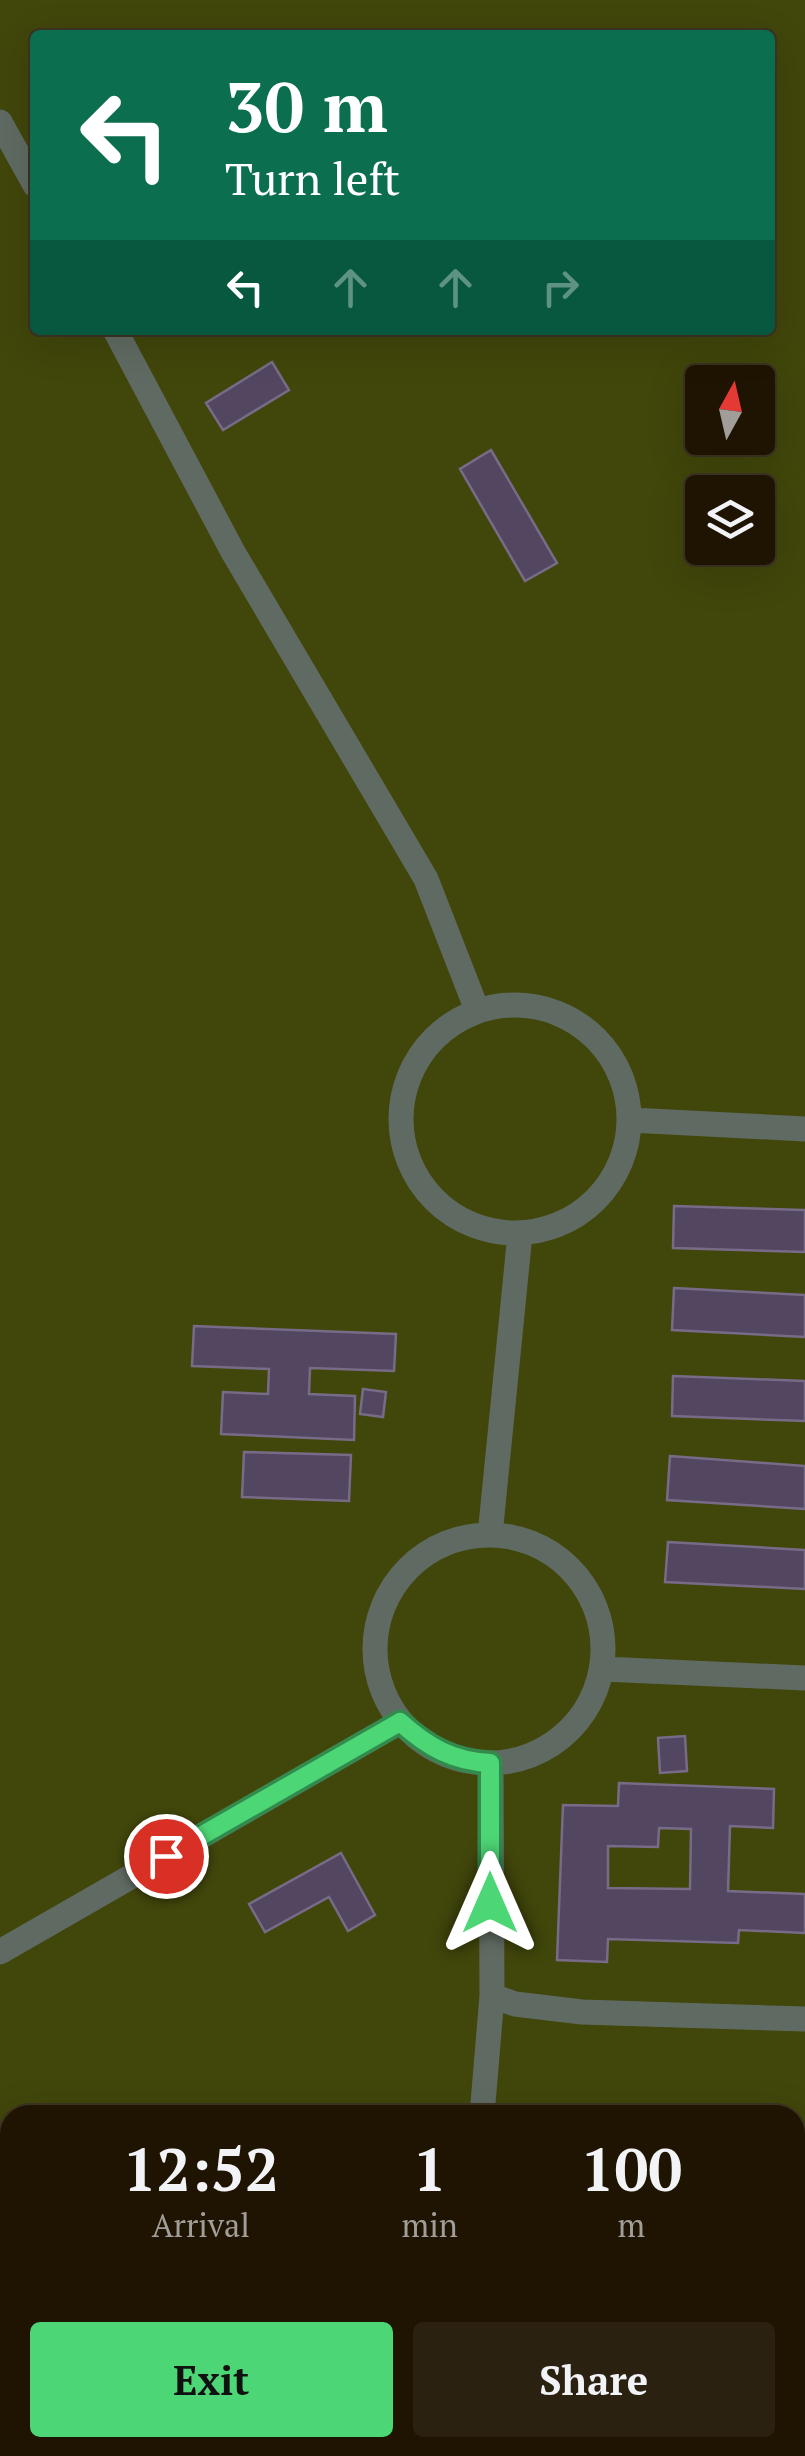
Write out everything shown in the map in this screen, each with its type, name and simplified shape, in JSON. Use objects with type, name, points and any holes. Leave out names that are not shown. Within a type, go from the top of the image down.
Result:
[{"type":"street","points":[[0,122],[30,176]]},
{"type":"street","points":[[118,335],[233,552],[426,879],[477,1010]]},
{"type":"street","points":[[513,1004],[549,1009],[582,1026],[608,1051],[624,1084],[630,1120],[625,1154],[609,1185],[586,1210],[554,1227],[520,1234],[484,1230],[450,1214],[424,1190],[406,1158],[398,1122],[404,1086],[420,1054],[444,1028],[477,1010],[513,1004]]},
{"type":"street","points":[[630,1120],[805,1130]]},
{"type":"street","points":[[490,1534],[520,1234]]},
{"type":"street","points":[[490,1534],[523,1540],[553,1554],[578,1576],[595,1604],[604,1636],[604,1669],[591,1704],[568,1734],[537,1754],[500,1764],[462,1762],[428,1746],[400,1722],[381,1690],[374,1654],[378,1616],[394,1584],[420,1557],[453,1540],[490,1534]]},
{"type":"street","points":[[604,1669],[805,1678]]},
{"type":"street","points":[[0,1952],[400,1722]]},
{"type":"street","points":[[483,2105],[492,1996],[490,1763]]},
{"type":"street","points":[[492,1996],[554,2010],[805,2020]]},
{"type":"green space","points":[[0,0],[805,0],[805,2105],[0,2105]]},
{"type":"building","points":[[272,362],[289,390],[223,430],[206,403]]},
{"type":"building","points":[[491,450],[557,563],[525,581],[460,469]]},
{"type":"building","points":[[674,1206],[805,1210],[805,1252],[673,1248]]},
{"type":"building","points":[[674,1288],[805,1295],[805,1337],[672,1330]]},
{"type":"building","points":[[194,1326],[396,1334],[394,1371],[310,1368],[309,1394],[355,1396],[354,1440],[221,1434],[223,1392],[268,1394],[269,1369],[192,1366]]},
{"type":"building","points":[[673,1376],[805,1381],[805,1421],[672,1416]]},
{"type":"building","points":[[363,1389],[386,1392],[383,1417],[360,1414]]},
{"type":"building","points":[[244,1452],[351,1455],[349,1501],[242,1497]]},
{"type":"building","points":[[670,1456],[805,1466],[805,1509],[667,1500]]},
{"type":"building","points":[[668,1542],[805,1550],[805,1589],[665,1582]]},
{"type":"building","points":[[685,1736],[687,1771],[660,1773],[658,1738]]},
{"type":"building","points":[[619,1783],[774,1789],[773,1828],[730,1826],[728,1891],[805,1894],[805,1933],[739,1930],[738,1943],[608,1939],[607,1962],[557,1960],[563,1805],[618,1806]],"holes":[[[659,1828],[691,1829],[690,1889],[608,1888],[608,1846],[658,1847]]]},
{"type":"building","points":[[341,1853],[375,1915],[348,1931],[329,1897],[265,1932],[249,1904]]},
{"type":"route","points":[[166,1856],[400,1722],[428,1746],[462,1762],[490,1763],[490,1903]]}]
